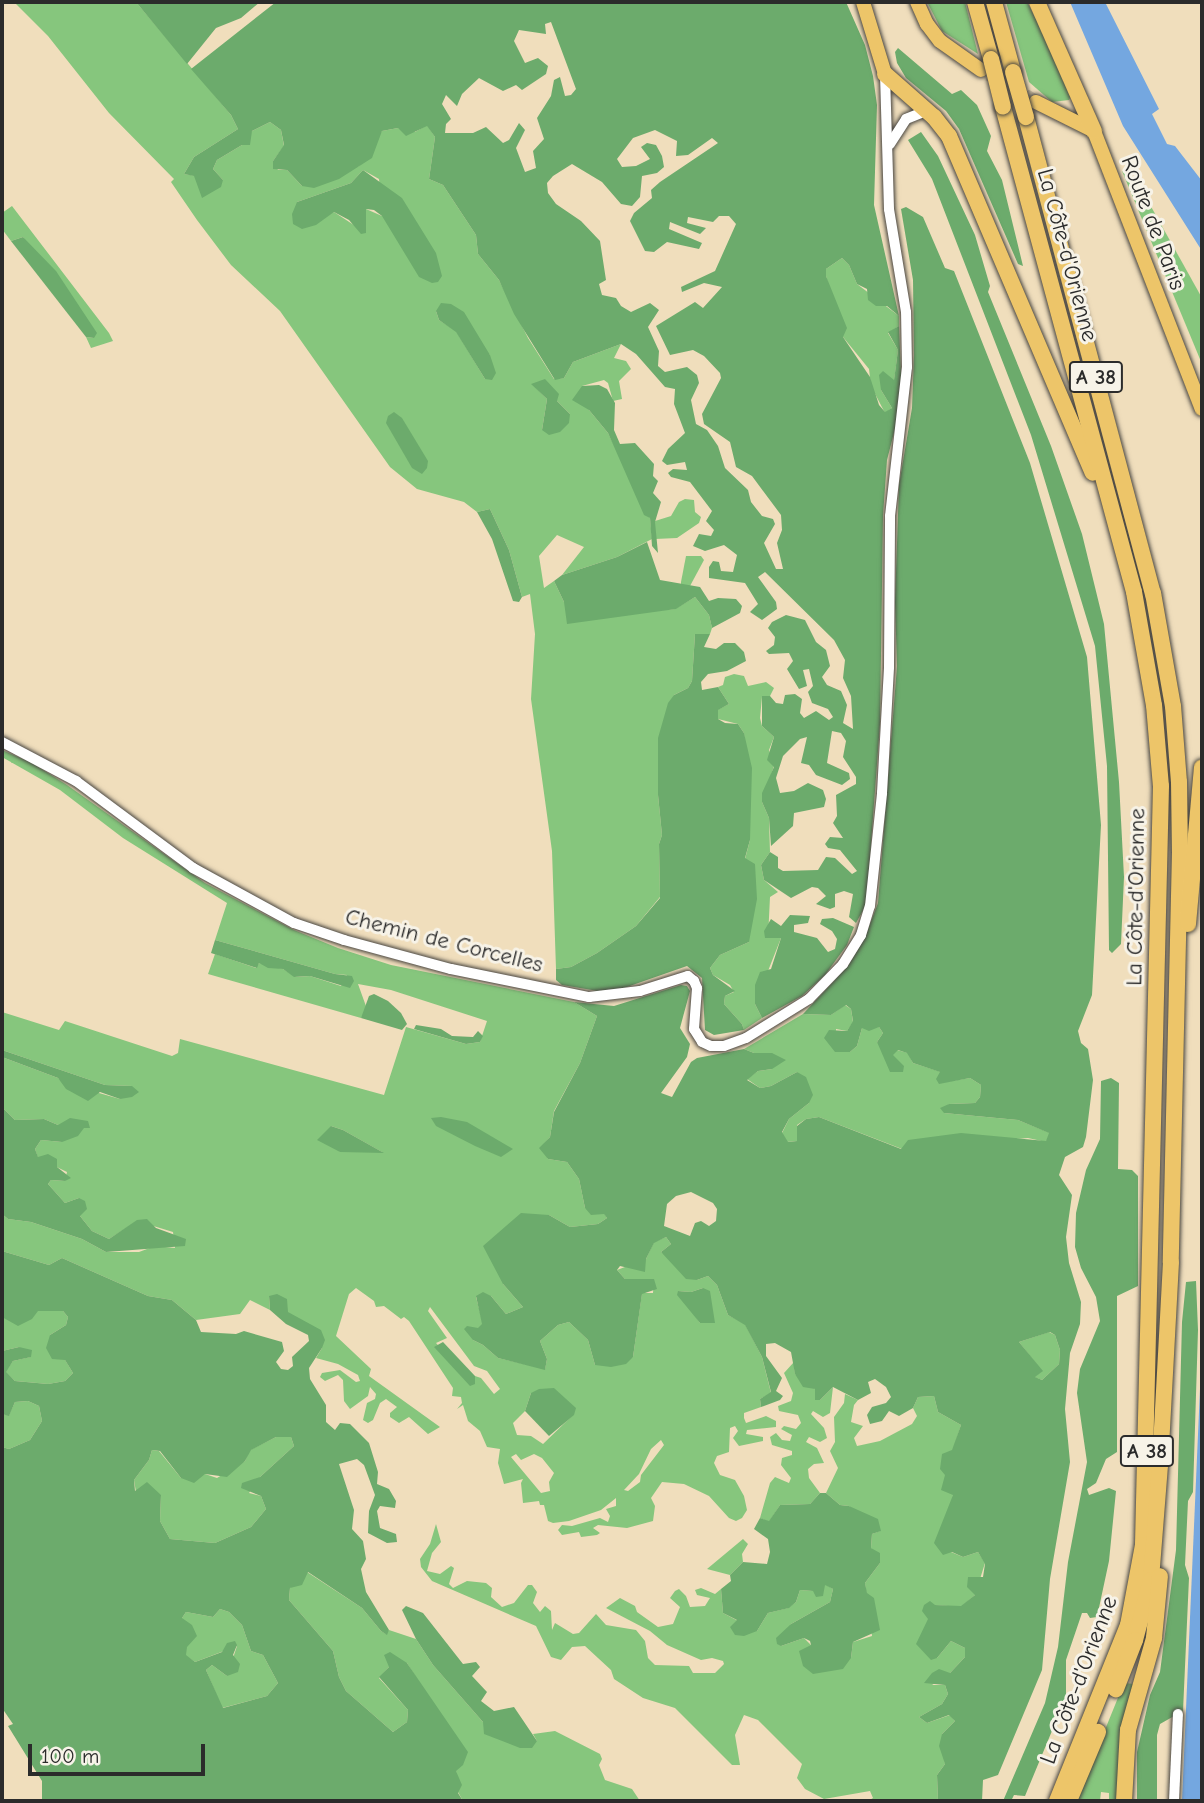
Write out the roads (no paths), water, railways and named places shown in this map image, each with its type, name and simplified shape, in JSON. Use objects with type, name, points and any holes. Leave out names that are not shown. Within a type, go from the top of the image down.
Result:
[{"type":"highway","name":"La Côte-d'Orienne","points":[[975,2],[986,64],[1003,107],[1121,541],[1146,648],[1161,786],[1147,1499],[1140,1572],[1128,1625],[1057,1801]]},
{"type":"highway","name":"La Côte-d'Orienne","points":[[994,2],[1137,531],[1163,638],[1173,706],[1179,782],[1177,1031],[1171,1262],[1160,1465],[1148,1596],[1126,1665],[1069,1801]]},
{"type":"highway","points":[[1037,2],[1094,131]]},
{"type":"highway","points":[[885,74],[949,136],[1072,420],[1121,541]]},
{"type":"highway","points":[[1177,1031],[1202,768]]},
{"type":"highway","points":[[1125,1801],[1128,1730],[1154,1638],[1159,1602],[1160,1465]]},
{"type":"main road","points":[[863,2],[885,74]]},
{"type":"main road","points":[[916,2],[927,24],[940,41],[986,64]]},
{"type":"main road","points":[[1036,102],[1094,131]]},
{"type":"main road","name":"Route de Paris","points":[[1094,131],[1202,409]]},
{"type":"street","points":[[885,74],[887,150]]},
{"type":"street","points":[[887,150],[906,119],[926,111]]},
{"type":"street","name":"Chemin de Corcelles","points":[[2,742],[76,781],[192,867],[306,927],[439,967],[589,997],[639,991],[688,976],[697,988],[694,1029],[702,1042],[724,1046],[746,1038],[809,999],[843,964],[861,935],[870,906],[882,793],[888,681],[890,516],[907,367],[906,312],[889,209],[887,150]]},
{"type":"street","points":[[1174,1801],[1178,1714]]},
{"type":"water","points":[[1070,2],[1105,2],[1159,109],[1152,114],[1167,144],[1175,146],[1202,181],[1202,251],[1123,126]]},
{"type":"water","points":[[1202,1343],[1202,1801],[1182,1801]]},
{"type":"tunnel","points":[[989,74],[1036,102]]}]
